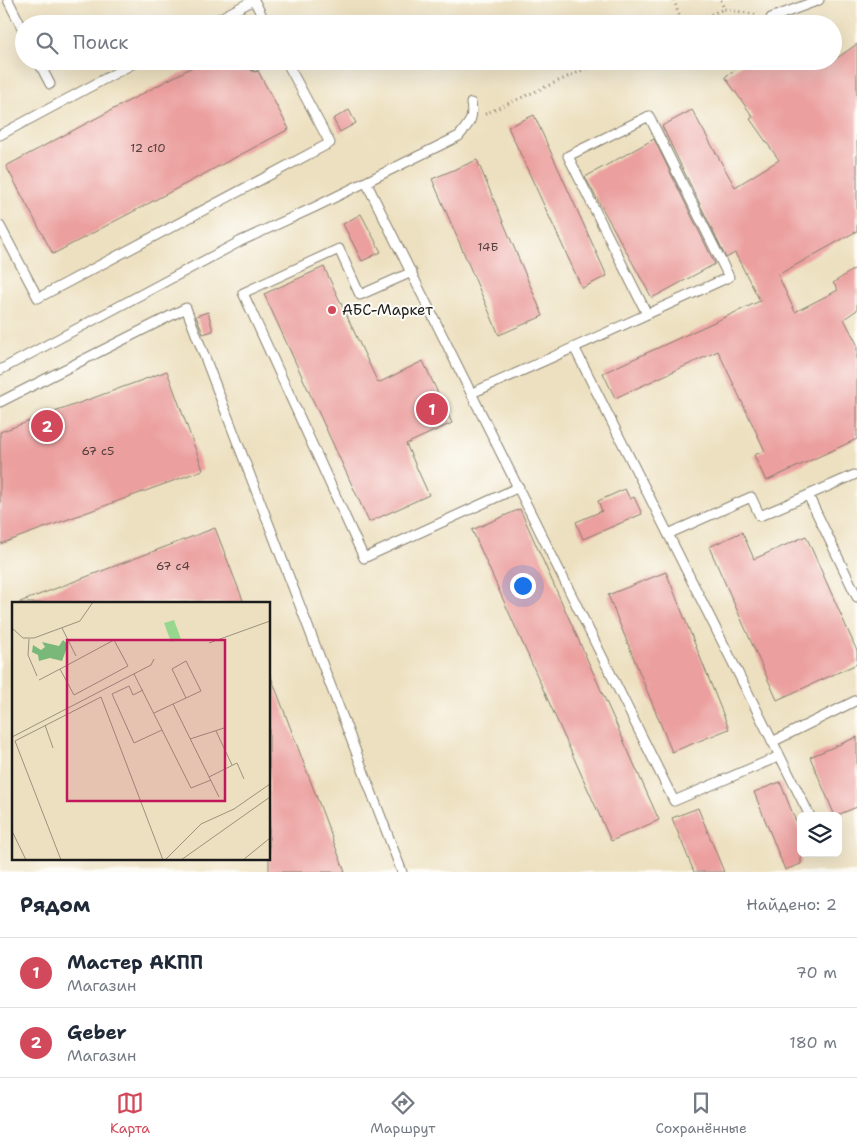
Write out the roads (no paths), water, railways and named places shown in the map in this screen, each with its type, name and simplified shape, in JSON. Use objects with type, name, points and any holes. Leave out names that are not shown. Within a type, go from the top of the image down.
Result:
[{"type":"lane","points":[[8,0],[16,15]]},
{"type":"lane","points":[[226,15],[254,0],[262,15]]},
{"type":"lane","points":[[779,15],[819,0]]},
{"type":"lane","points":[[43,70],[50,84]]},
{"type":"lane","points":[[0,134],[121,70]]},
{"type":"lane","points":[[0,226],[38,298],[330,143],[291,70]]},
{"type":"lane","points":[[0,370],[241,241],[459,136],[472,120],[471,103]]},
{"type":"lane","points":[[472,393],[729,277],[649,116],[568,156],[647,314]]},
{"type":"lane","points":[[366,182],[674,801],[780,756]]},
{"type":"lane","points":[[412,272],[360,295],[339,249],[243,293],[364,558],[519,487]]},
{"type":"lane","points":[[0,402],[186,308],[402,872]]},
{"type":"lane","points":[[574,347],[808,812]]},
{"type":"lane","points":[[668,534],[751,497],[760,516],[854,475]]},
{"type":"lane","points":[[808,495],[857,597]]},
{"type":"lane","points":[[772,742],[857,700]]},
{"type":"place","name":"АБС-Маркет","points":[[332,310]]},
{"type":"place","name":"Мастер АКПП","points":[[432,409]]},
{"type":"place","name":"Geber","points":[[47,426]]}]
